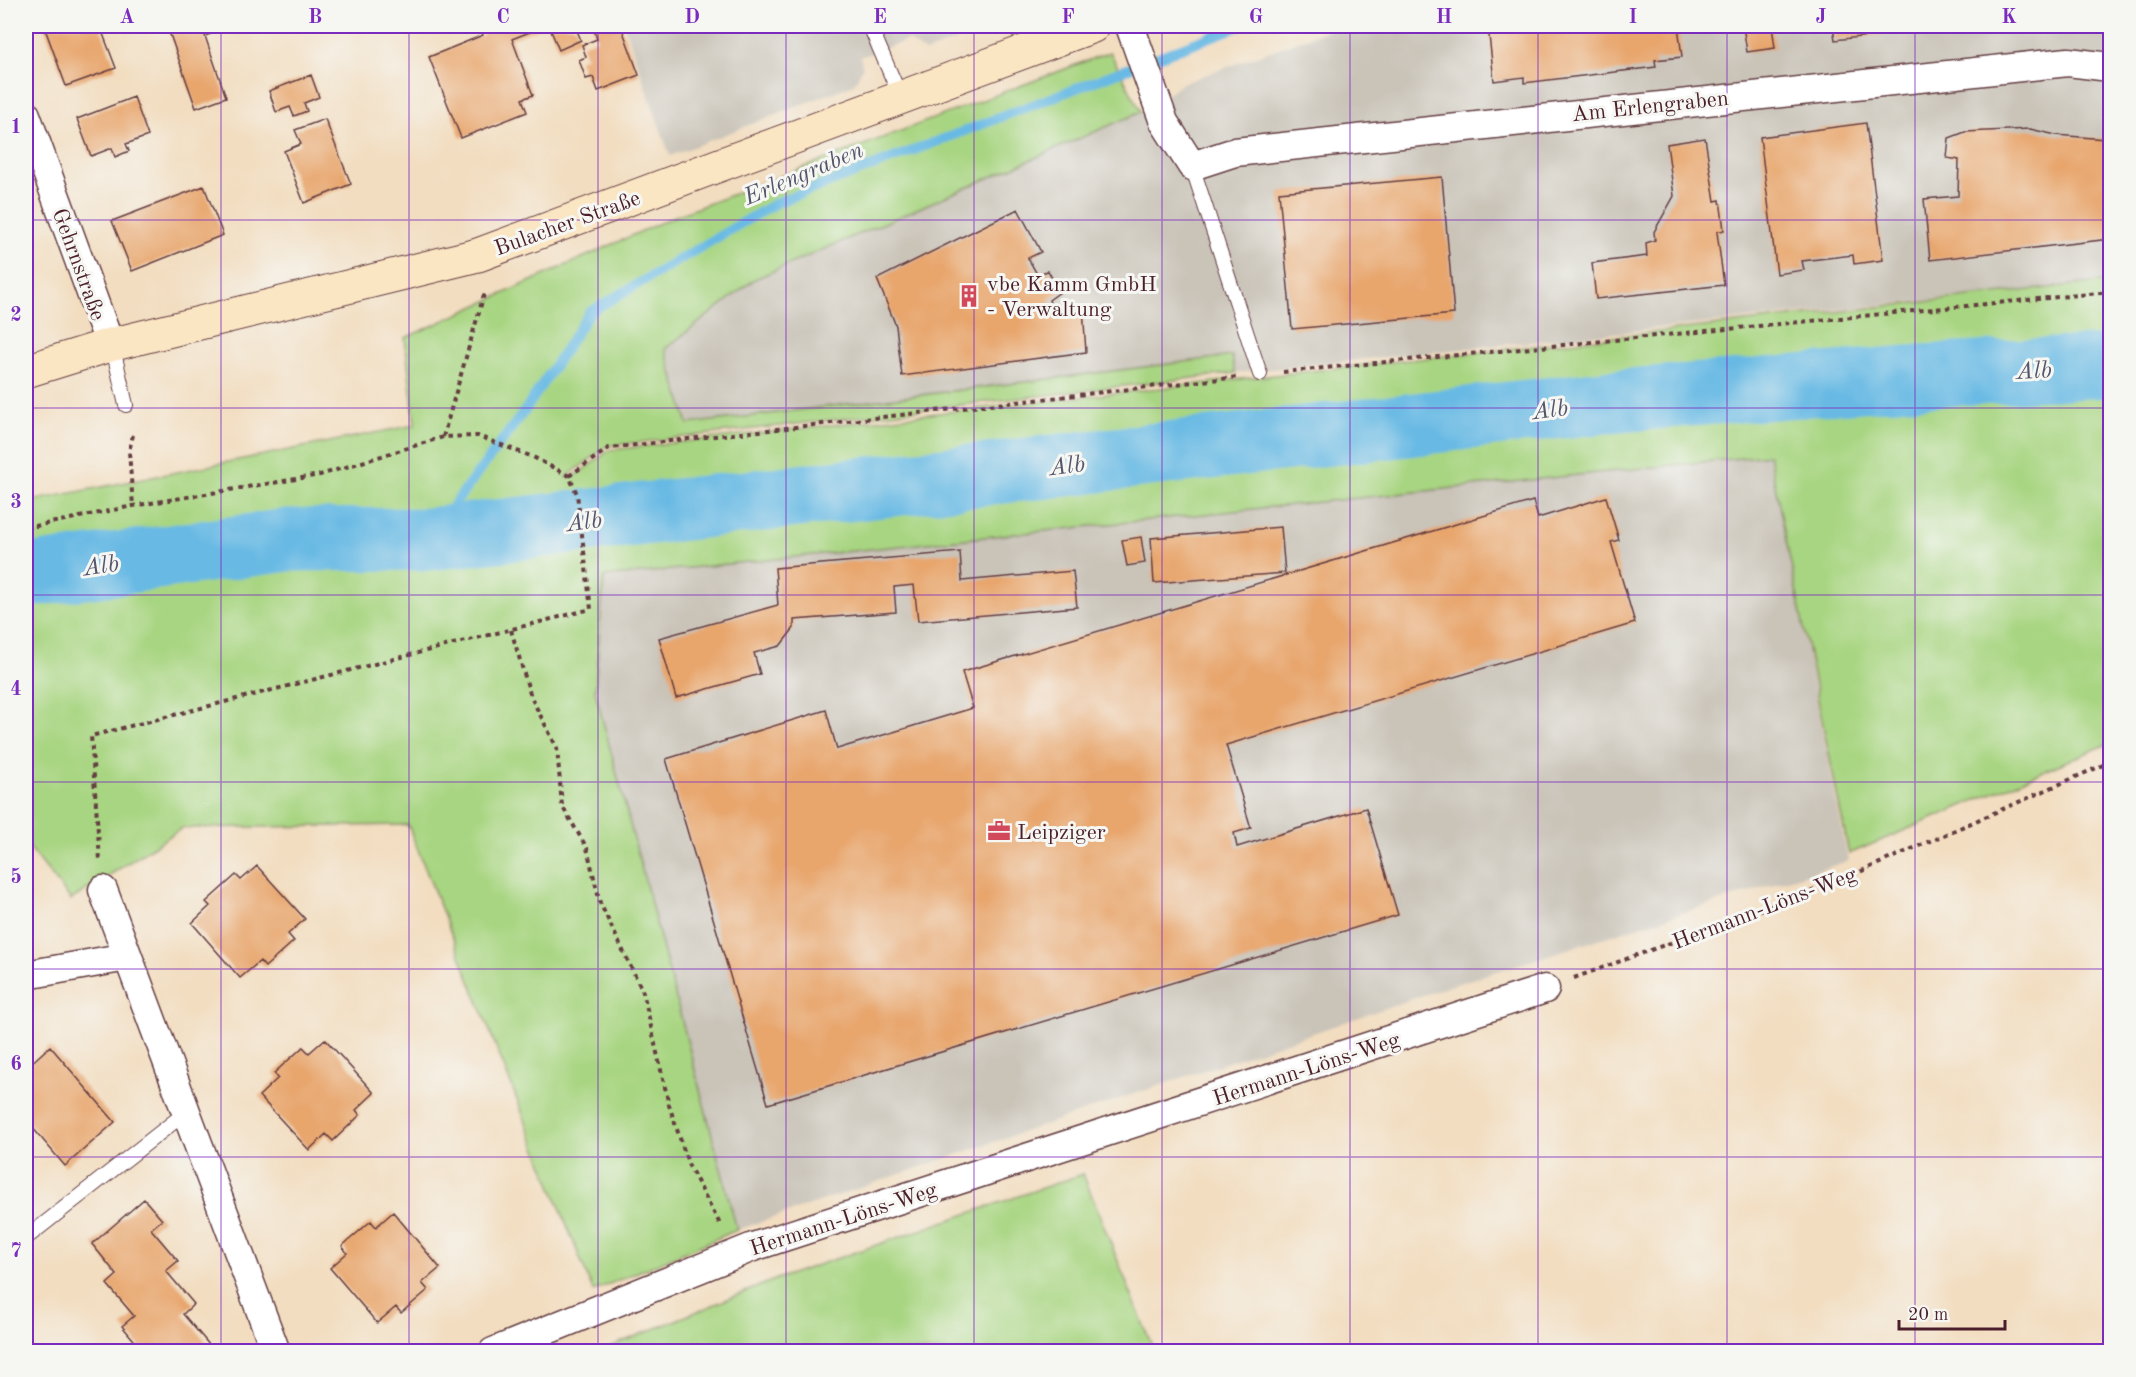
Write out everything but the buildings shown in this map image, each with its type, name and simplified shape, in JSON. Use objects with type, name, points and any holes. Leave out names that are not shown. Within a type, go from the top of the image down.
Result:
[{"type":"street","name":"Bulacher Straße","points":[[26,371],[111,344],[478,255],[1093,26]]},
{"type":"street","points":[[1134,35],[1164,122],[1191,166]]},
{"type":"street","name":"Am Erlengraben","points":[[1191,166],[1234,152],[1606,110],[2068,62],[2110,67]]},
{"type":"street","name":"Gehrnstraße","points":[[26,115],[111,344]]},
{"type":"street","points":[[103,890],[276,1352]]},
{"type":"street","points":[[26,975],[127,957]]},
{"type":"street","name":"Hermann-Löns-Weg","points":[[493,1352],[735,1253],[1545,989]]},
{"type":"lane","points":[[870,26],[902,99]]},
{"type":"lane","points":[[1191,166],[1260,374]]},
{"type":"lane","points":[[111,344],[126,405]]},
{"type":"lane","points":[[26,1238],[185,1113]]},
{"type":"path","points":[[443,437],[483,292],[494,287]]},
{"type":"path","points":[[570,476],[609,448],[1260,374],[2110,292]]},
{"type":"path","points":[[133,435],[129,450],[134,506]]},
{"type":"path","points":[[26,528],[134,506],[320,475],[443,437],[478,436],[533,457],[570,476],[577,494],[591,609],[91,736],[103,890]]},
{"type":"path","points":[[511,630],[531,697],[557,748],[562,806],[587,848],[600,903],[643,992],[669,1105],[690,1166],[735,1253]]},
{"type":"path","name":"Hermann-Löns-Weg","points":[[1545,989],[1832,884],[2110,762]]},
{"type":"shaded area","points":[[624,26],[995,26],[925,52],[908,40],[860,57],[863,67],[854,84],[670,156]]},
{"type":"shaded area","points":[[1339,26],[2110,26],[2110,281],[1235,373],[1232,357],[688,425],[665,349],[755,279],[1141,112],[1183,83]]},
{"type":"shaded area","points":[[1769,455],[1848,861],[1456,984],[737,1230],[595,691],[604,577]]},
{"type":"green space","points":[[1110,52],[1141,112],[755,279],[665,349],[688,424],[1232,356],[1235,373],[608,446],[565,478],[576,475],[610,450],[2110,281],[2110,743],[1849,854],[1769,455],[604,577],[595,691],[737,1230],[593,1291],[408,825],[182,828],[71,900],[26,843],[26,502],[415,425],[405,338],[673,217]]},
{"type":"green space","points":[[1083,1174],[1154,1351],[600,1351],[777,1279]]},
{"type":"waterway","name":"Erlengraben","points":[[428,539],[526,409],[590,312],[776,203],[1239,26]]},
{"type":"waterway","name":"Alb","points":[[26,576],[288,540],[428,539],[1605,402],[1922,376],[2110,366]]},
{"type":"place","name":"vbe Kamm GmbH - Verwaltung","points":[[969,296]]},
{"type":"place","name":"Leipziger","points":[[999,831]]}]
